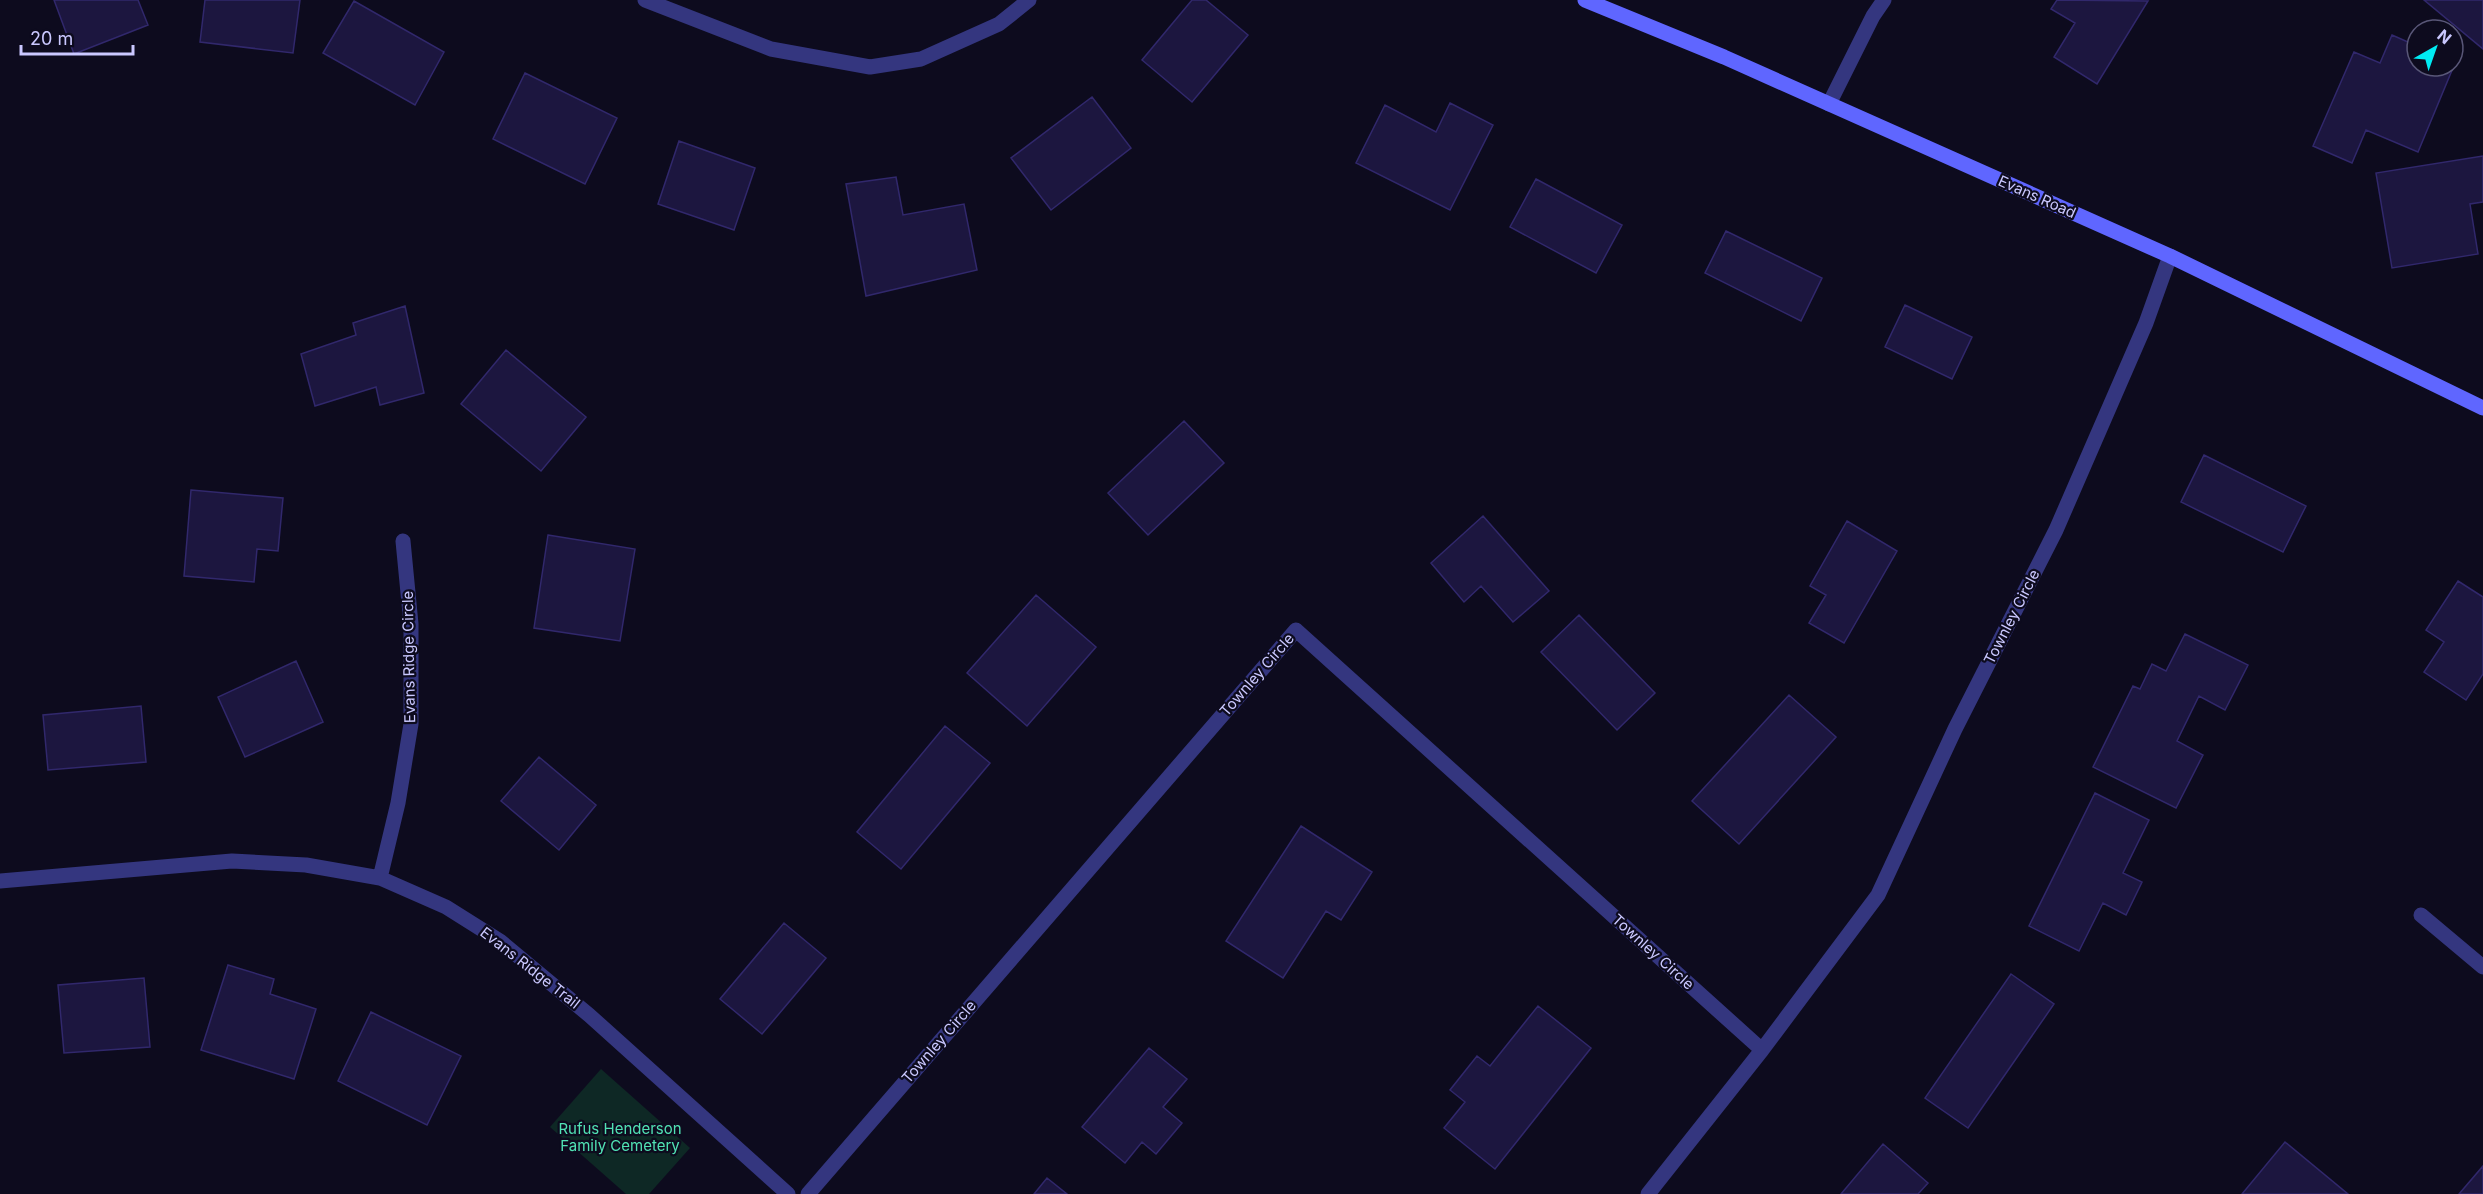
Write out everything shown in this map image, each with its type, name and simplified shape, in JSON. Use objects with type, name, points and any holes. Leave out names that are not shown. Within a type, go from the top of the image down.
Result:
[{"type":"street","points":[[645,0],[771,49],[870,67],[921,59],[999,24],[1029,0]]},
{"type":"street","name":"Evans Road","points":[[1585,0],[1724,57],[2170,256],[2481,403]]},
{"type":"street","points":[[1829,104],[1873,16],[1884,0]]},
{"type":"street","name":"Townley Circle","points":[[1648,1194],[1762,1050],[1878,895],[1955,729],[2056,530],[2145,323],[2170,256]]},
{"type":"street","name":"Evans Ridge Circle","points":[[380,878],[398,803],[411,724],[411,624],[403,541]]},
{"type":"street","name":"Townley Circle","points":[[808,1194],[1296,630],[1762,1050]]},
{"type":"street","name":"Evans Ridge Trail","points":[[0,882],[232,861],[306,866],[380,878],[446,907],[500,941],[589,1015],[788,1194]]},
{"type":"street","points":[[2421,915],[2483,967]]},
{"type":"green space","name":"Rufus Henderson Family Cemetery","points":[[601,1069],[690,1148],[649,1194],[626,1194],[550,1127]]},
{"type":"building","points":[[54,0],[138,0],[148,25],[74,54]]},
{"type":"building","points":[[205,0],[300,0],[293,53],[200,42]]},
{"type":"building","points":[[1192,0],[1206,0],[1248,35],[1192,102],[1142,60]]},
{"type":"building","points":[[2057,0],[2148,1],[2097,84],[2054,57],[2075,23],[2051,9]]},
{"type":"building","points":[[2424,0],[2483,0],[2483,49],[2465,34],[2465,18],[2446,18]]},
{"type":"building","points":[[354,1],[444,52],[415,105],[323,53]]},
{"type":"building","points":[[2392,35],[2405,41],[2405,78],[2449,78],[2418,152],[2366,130],[2352,163],[2313,146],[2354,52],[2380,63]]},
{"type":"building","points":[[525,73],[617,118],[585,184],[493,139]]},
{"type":"building","points":[[1092,97],[1131,148],[1051,210],[1011,158]]},
{"type":"building","points":[[1450,103],[1493,125],[1450,210],[1356,163],[1385,105],[1436,132]]},
{"type":"building","points":[[679,141],[755,168],[734,230],[658,204]]},
{"type":"building","points":[[2483,156],[2483,202],[2470,204],[2478,254],[2392,268],[2376,173]]},
{"type":"building","points":[[896,177],[903,215],[964,204],[977,270],[866,296],[846,184]]},
{"type":"building","points":[[1536,179],[1622,225],[1596,273],[1510,227]]},
{"type":"building","points":[[1726,231],[1822,278],[1801,321],[1705,273]]},
{"type":"building","points":[[1905,305],[1972,337],[1952,379],[1885,347]]},
{"type":"building","points":[[405,306],[424,393],[380,405],[376,387],[315,406],[301,354],[356,335],[353,323]]},
{"type":"building","points":[[506,350],[586,417],[541,471],[461,404]]},
{"type":"building","points":[[1184,421],[1224,463],[1148,535],[1108,493]]},
{"type":"building","points":[[2204,455],[2306,506],[2283,552],[2181,502]]},
{"type":"building","points":[[191,490],[283,498],[278,551],[257,549],[254,582],[184,576]]},
{"type":"building","points":[[1483,516],[1549,591],[1513,622],[1481,586],[1464,602],[1431,563]]},
{"type":"building","points":[[1847,521],[1897,551],[1844,643],[1809,623],[1826,595],[1810,586]]},
{"type":"building","points":[[548,535],[635,549],[620,641],[534,628]]},
{"type":"building","points":[[2458,581],[2483,597],[2483,674],[2466,700],[2424,672],[2444,642],[2426,630]]},
{"type":"building","points":[[1036,595],[1096,647],[1027,726],[967,673]]},
{"type":"building","points":[[1579,615],[1655,693],[1617,730],[1541,652]]},
{"type":"building","points":[[2185,634],[2248,665],[2225,710],[2199,696],[2177,741],[2203,755],[2176,808],[2093,767],[2133,686],[2140,689],[2152,664],[2166,671]]},
{"type":"building","points":[[296,661],[323,722],[245,757],[218,697]]},
{"type":"building","points":[[1789,695],[1836,737],[1739,844],[1692,801]]},
{"type":"building","points":[[141,706],[146,762],[48,770],[43,715]]},
{"type":"building","points":[[945,726],[990,763],[901,869],[857,832]]},
{"type":"building","points":[[539,757],[596,805],[559,850],[501,801]]},
{"type":"building","points":[[2095,793],[2149,820],[2123,873],[2142,882],[2126,915],[2103,903],[2079,951],[2029,926]]},
{"type":"building","points":[[1301,826],[1372,872],[1341,920],[1326,911],[1283,978],[1226,941]]},
{"type":"building","points":[[784,923],[826,958],[762,1034],[720,999]]},
{"type":"building","points":[[228,965],[274,979],[270,994],[316,1009],[294,1079],[201,1050]]},
{"type":"building","points":[[2011,974],[2054,1004],[1968,1128],[1925,1098]]},
{"type":"building","points":[[144,978],[150,1047],[64,1053],[58,985]]},
{"type":"building","points":[[1538,1006],[1591,1048],[1495,1169],[1444,1128],[1465,1102],[1450,1090],[1477,1056],[1490,1066]]},
{"type":"building","points":[[371,1012],[461,1056],[427,1125],[338,1081]]},
{"type":"building","points":[[1149,1048],[1187,1079],[1163,1107],[1182,1123],[1156,1154],[1142,1142],[1125,1163],[1082,1127]]},
{"type":"building","points":[[2285,1142],[2348,1194],[2242,1194]]},
{"type":"building","points":[[1883,1144],[1928,1183],[1918,1194],[1841,1194]]},
{"type":"building","points":[[2483,1166],[2483,1194],[2459,1194]]},
{"type":"building","points":[[1047,1178],[1067,1194],[1034,1194]]}]
